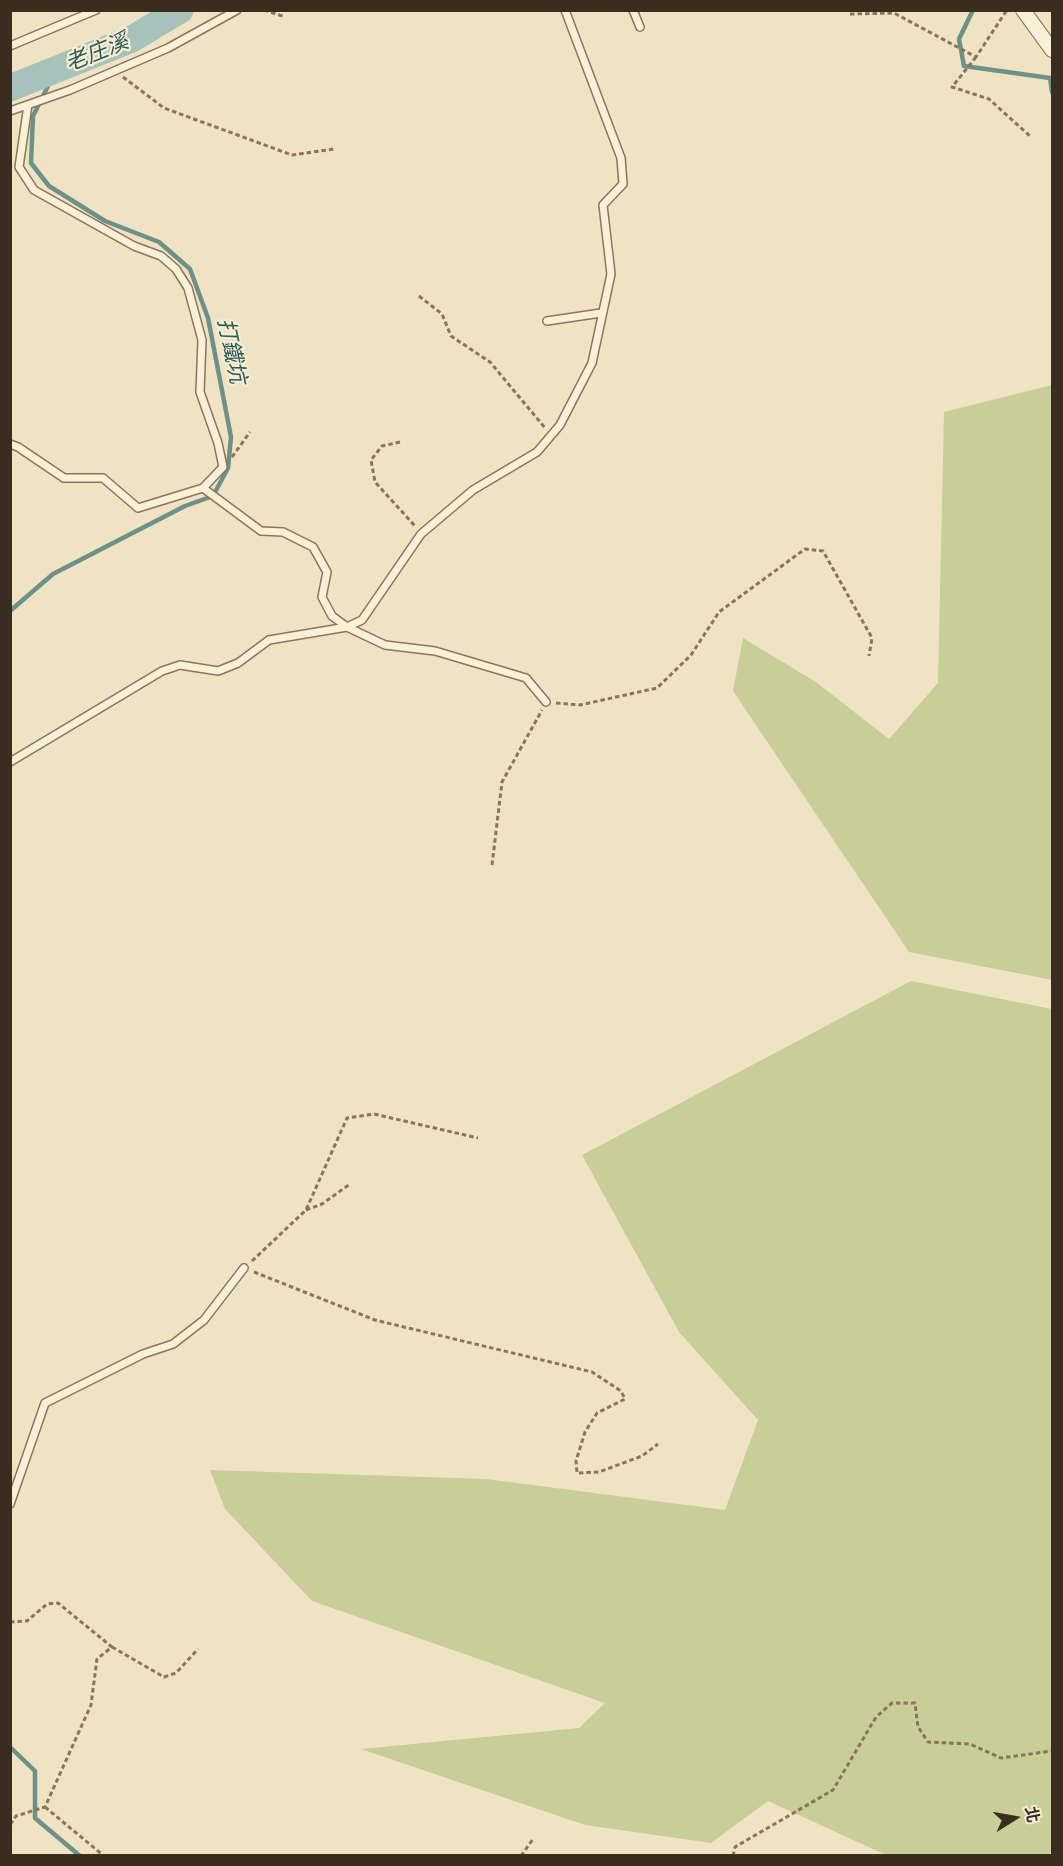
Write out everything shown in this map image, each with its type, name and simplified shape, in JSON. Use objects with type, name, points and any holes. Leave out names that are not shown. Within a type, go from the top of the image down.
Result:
[{"type":"street","points":[[1023,10],[1053,50]]},
{"type":"lane","points":[[10,46],[96,10]]},
{"type":"lane","points":[[10,111],[115,71],[178,43],[237,10]]},
{"type":"lane","points":[[10,762],[162,670],[180,665],[218,671],[238,663],[269,640],[347,627],[362,620],[421,534],[472,490],[537,452],[560,425],[592,363],[611,274],[603,205],[623,184],[621,158],[565,10]]},
{"type":"lane","points":[[633,10],[640,27]]},
{"type":"lane","points":[[10,444],[64,478],[104,478],[138,508],[203,488],[222,467],[218,443],[200,392],[202,340],[188,288],[176,269],[161,256],[134,246],[34,190],[19,167],[28,105]]},
{"type":"lane","points":[[547,321],[601,313]]},
{"type":"lane","points":[[203,488],[261,531],[283,532],[313,547],[327,572],[322,597],[332,616],[347,627],[385,645],[435,651],[526,678],[546,702]]},
{"type":"lane","points":[[10,1504],[45,1403],[143,1354],[173,1344],[204,1320],[244,1268]]},
{"type":"path","points":[[264,10],[285,17]]},
{"type":"path","points":[[1007,10],[976,57],[952,87],[989,99],[1031,137]]},
{"type":"path","points":[[850,14],[894,13],[976,57]]},
{"type":"path","points":[[115,71],[164,108],[292,155],[333,148]]},
{"type":"path","points":[[419,296],[442,314],[451,336],[490,362],[552,435]]},
{"type":"path","points":[[222,467],[250,432]]},
{"type":"path","points":[[400,442],[382,446],[371,460],[375,482],[421,534]]},
{"type":"path","points":[[492,865],[502,782],[546,702],[580,705],[657,688],[691,655],[719,612],[804,549],[823,550],[872,638],[869,656]]},
{"type":"path","points":[[306,1210],[347,1118],[374,1114],[478,1138]]},
{"type":"path","points":[[350,1184],[322,1204],[306,1210],[244,1268],[375,1320],[592,1372],[621,1391],[625,1399],[597,1413],[585,1432],[576,1461],[577,1473],[599,1472],[642,1456],[658,1444]]},
{"type":"path","points":[[10,1622],[27,1621],[47,1604],[58,1603],[112,1647],[164,1677],[176,1673],[198,1649]]},
{"type":"path","points":[[10,1825],[16,1816],[45,1807],[91,1705],[97,1659],[112,1647]]},
{"type":"path","points":[[733,1856],[735,1847],[833,1790],[876,1717],[892,1703],[915,1703],[918,1727],[928,1743],[970,1744],[1001,1758],[1053,1751]]},
{"type":"path","points":[[45,1807],[104,1856]]},
{"type":"path","points":[[520,1856],[533,1839]]},
{"type":"path","points":[[160,1856],[186,1856]]},
{"type":"green space","points":[[1052,385],[1052,980],[909,952],[733,691],[743,638],[816,682],[889,739],[938,683],[944,412]]},
{"type":"green space","points":[[911,981],[1052,1009],[1052,1850],[1048,1856],[886,1855],[768,1801],[711,1843],[585,1825],[361,1749],[579,1728],[605,1703],[312,1601],[225,1509],[210,1470],[486,1479],[725,1510],[758,1420],[679,1332],[582,1155]]},
{"type":"waterway","name":"老庄溪","points":[[10,88],[132,39],[180,10]]},
{"type":"waterway","points":[[973,10],[959,39],[964,66],[1050,78],[1052,92]]},
{"type":"waterway","name":"打鐵坑","points":[[10,611],[53,574],[185,506],[213,496],[228,468],[231,437],[208,318],[190,269],[159,242],[105,221],[49,186],[31,163],[33,116],[56,70]]},
{"type":"waterway","points":[[10,1747],[35,1771],[35,1818],[80,1856]]}]
